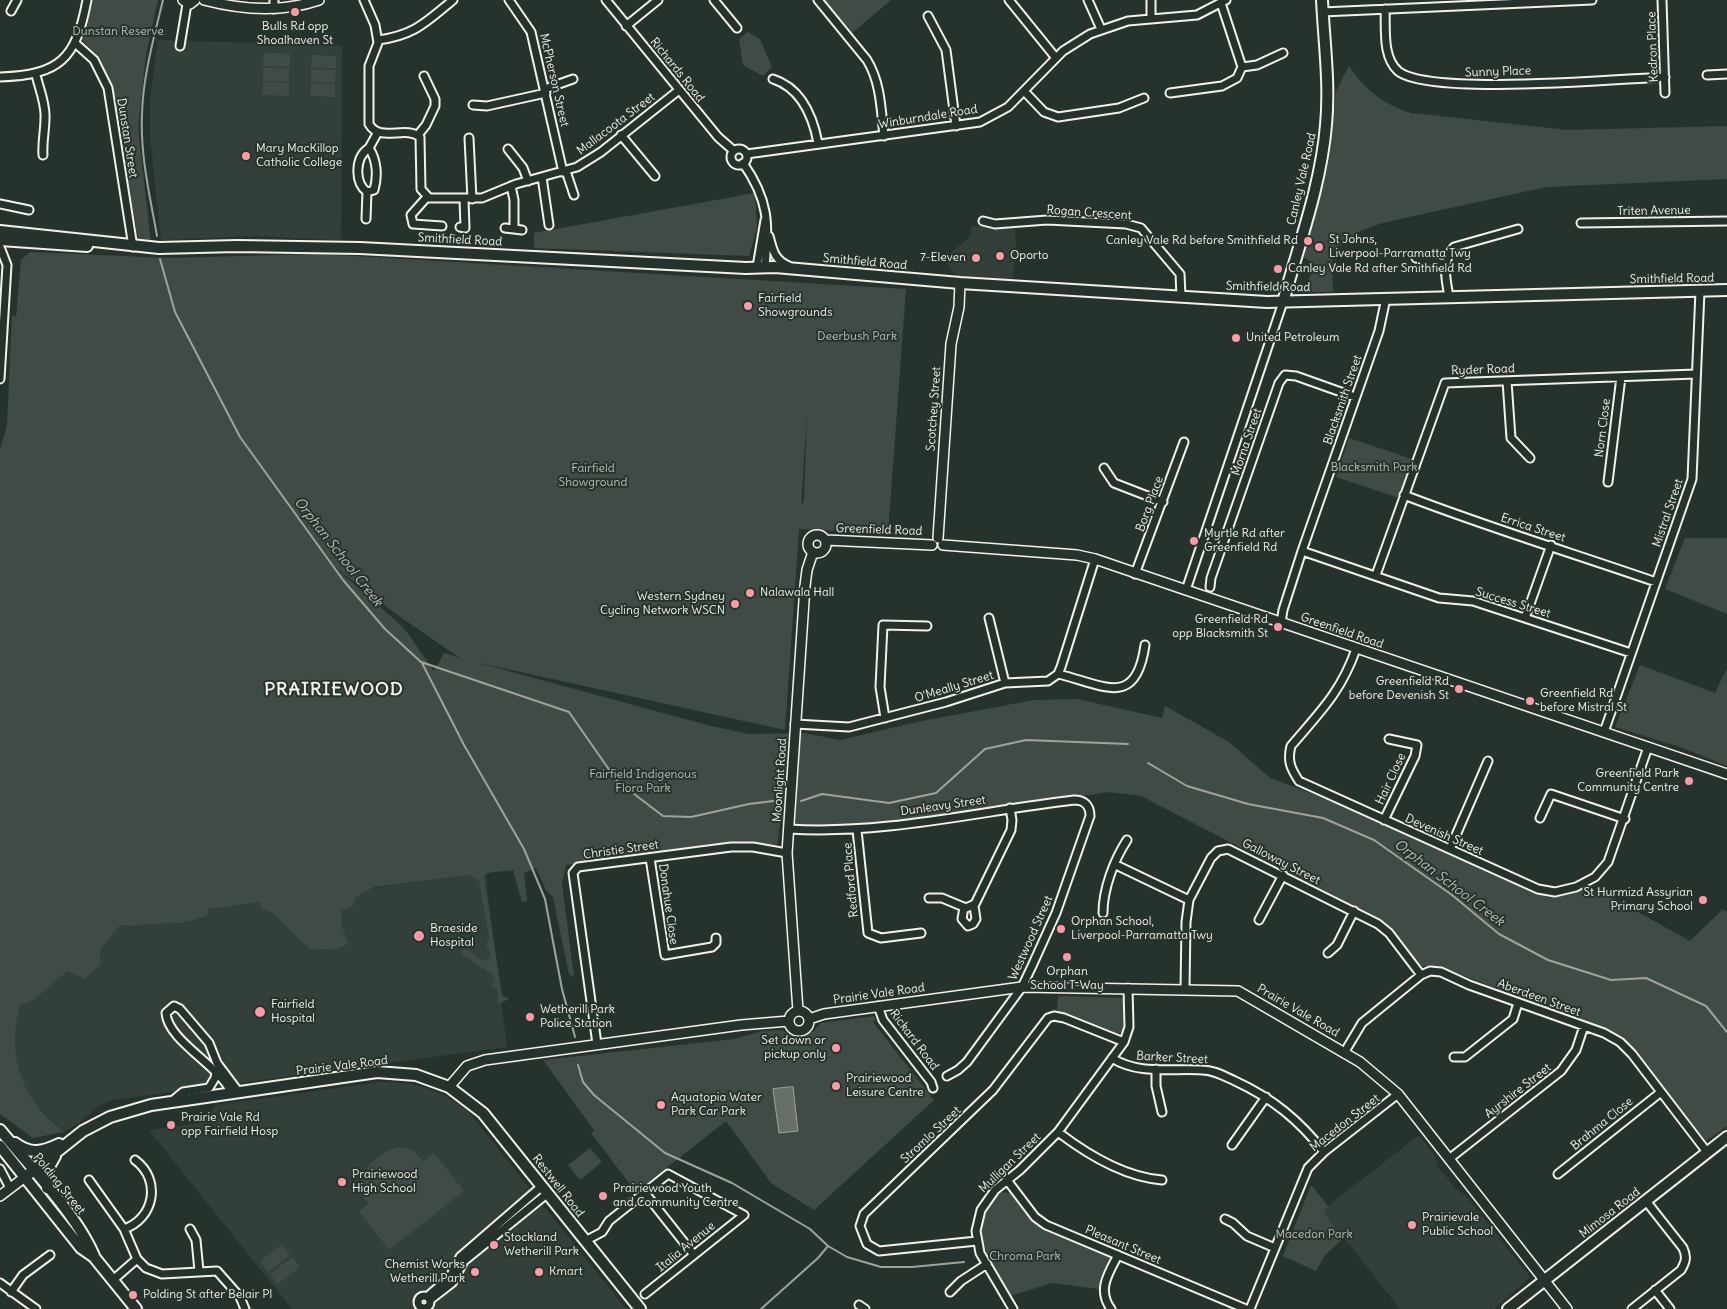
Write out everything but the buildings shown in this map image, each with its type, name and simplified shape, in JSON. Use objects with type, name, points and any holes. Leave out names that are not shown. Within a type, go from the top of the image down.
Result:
[{"type":"main road","name":"Canley Vale Road","points":[[1283,302],[1310,207],[1324,141],[1328,89],[1322,0]]},
{"type":"main road","name":"Smithfield Road","points":[[0,231],[55,236],[133,247],[174,249],[238,246],[360,248],[761,267],[960,283],[1283,302],[1727,290]]},
{"type":"main road","points":[[0,240],[4,237],[36,239],[55,236]]},
{"type":"main road","name":"Smithfield Road","points":[[0,240],[86,246],[120,245]]},
{"type":"main road","name":"Prairie Vale Road","points":[[29,1174],[72,1138],[110,1118],[151,1105],[377,1072],[416,1075],[449,1087]]},
{"type":"main road","name":"Restwell Road","points":[[449,1087],[483,1113],[640,1309]]},
{"type":"main road","points":[[1,1132],[21,1147],[32,1152],[50,1148],[72,1138]]},
{"type":"main road","name":"Polding Street","points":[[1,1132],[82,1248],[94,1256]]},
{"type":"main road","name":"Mimosa Road","points":[[1508,1309],[1727,1137]]},
{"type":"main road","name":"Polding Street","points":[[0,1146],[29,1174],[47,1188],[84,1236],[94,1256],[136,1309]]},
{"type":"main road","points":[[47,1188],[46,1172],[58,1150]]},
{"type":"street","points":[[11,10],[17,0]]},
{"type":"street","points":[[0,77],[36,75],[58,63],[75,43],[87,0]]},
{"type":"street","points":[[204,0],[226,6],[304,5],[319,0]]},
{"type":"street","points":[[364,0],[372,16],[378,40],[369,66],[368,120],[372,128],[378,132],[418,135]]},
{"type":"street","points":[[378,40],[409,34],[453,0]]},
{"type":"street","name":"McPherson Street","points":[[509,0],[531,32],[565,172],[574,195]]},
{"type":"street","name":"Richards Road","points":[[606,0],[718,137],[734,151]]},
{"type":"street","points":[[626,26],[658,0]]},
{"type":"street","points":[[714,0],[737,28]]},
{"type":"street","points":[[818,0],[867,60],[874,72],[884,136]]},
{"type":"street","points":[[1008,0],[1056,58]]},
{"type":"street","points":[[1088,0],[1100,29]]},
{"type":"street","points":[[1151,0],[1151,18]]},
{"type":"street","points":[[1322,12],[1592,0]]},
{"type":"street","name":"Kedron Place","points":[[1662,0],[1665,93]]},
{"type":"street","points":[[180,46],[188,1]]},
{"type":"street","points":[[1170,93],[1222,86],[1238,78],[1242,67],[1224,1]]},
{"type":"street","name":"Winburndale Road","points":[[747,154],[980,122],[1008,107],[1056,58],[1071,46],[1100,29],[1128,21],[1197,15],[1224,1]]},
{"type":"street","name":"Sunny Place","points":[[1385,9],[1389,58],[1398,71],[1411,77],[1463,85],[1665,77]]},
{"type":"street","points":[[928,16],[946,50],[956,126]]},
{"type":"street","name":"Dunstan Street","points":[[75,43],[97,64],[108,88],[133,247]]},
{"type":"street","points":[[1242,67],[1256,65],[1283,53]]},
{"type":"street","points":[[1707,75],[1727,74]]},
{"type":"street","points":[[36,75],[46,119],[42,136],[43,155]]},
{"type":"street","points":[[418,135],[426,125],[435,106],[435,98],[424,76]]},
{"type":"street","points":[[773,78],[791,88],[808,109],[814,124],[818,143]]},
{"type":"street","points":[[473,105],[487,106],[546,91],[573,79]]},
{"type":"street","name":"Mallacoota Street","points":[[427,197],[468,199],[486,197],[511,186],[565,172],[590,160],[679,90]]},
{"type":"street","points":[[1024,91],[1044,112],[1058,117],[1119,108],[1144,98]]},
{"type":"street","points":[[366,219],[367,192],[360,182],[359,162],[364,151],[369,148],[378,132]]},
{"type":"street","points":[[418,135],[421,141],[421,189],[427,197],[411,215],[413,224],[442,226]]},
{"type":"street","points":[[622,135],[655,176]]},
{"type":"street","points":[[460,227],[465,228],[468,199],[469,138]]},
{"type":"street","points":[[367,192],[374,190],[376,184],[376,162],[369,148]]},
{"type":"street","points":[[508,149],[523,168],[528,181]]},
{"type":"street","name":"Richards Road","points":[[734,151],[741,149],[747,154]]},
{"type":"street","name":"Richards Road","points":[[734,151],[733,160],[736,164],[743,163],[759,187],[767,230],[775,256],[782,263],[794,269]]},
{"type":"street","points":[[743,163],[747,154]]},
{"type":"street","points":[[542,177],[549,225]]},
{"type":"street","points":[[511,186],[514,200],[514,229]]},
{"type":"street","points":[[0,204],[29,210]]},
{"type":"street","name":"Richards Road","points":[[761,267],[759,247],[766,218]]},
{"type":"street","name":"Rogan Crescent","points":[[983,221],[995,224],[1064,221],[1126,224],[1141,228],[1180,274],[1181,297]]},
{"type":"street","name":"Triten Avenue","points":[[1581,223],[1727,221]]},
{"type":"street","points":[[504,228],[522,230]]},
{"type":"street","points":[[1449,297],[1445,264],[1447,255],[1454,247],[1518,228]]},
{"type":"street","name":"Richards Road","points":[[761,267],[767,230]]},
{"type":"street","points":[[0,247],[7,265],[0,379]]},
{"type":"street","points":[[1416,258],[1445,264]]},
{"type":"street","name":"Scotchey Street","points":[[938,543],[951,344],[959,307],[960,283]]},
{"type":"street","name":"Mistral Street","points":[[1604,732],[1692,479],[1700,291]]},
{"type":"street","name":"Blacksmith Street","points":[[1281,623],[1283,610],[1302,551],[1379,331],[1386,298]]},
{"type":"street","points":[[1186,590],[1283,302]]},
{"type":"street","name":"Ryder Road","points":[[1376,575],[1444,383],[1696,374]]},
{"type":"street","name":"Morna Street","points":[[1210,587],[1211,578],[1279,383],[1285,375],[1296,376],[1355,397]]},
{"type":"street","name":"Norn Close","points":[[1608,482],[1621,377]]},
{"type":"street","points":[[1506,381],[1511,438],[1530,458]]},
{"type":"street","name":"Borg Place","points":[[1136,574],[1184,442]]},
{"type":"street","points":[[1104,468],[1114,483],[1163,502]]},
{"type":"street","name":"Errica Street","points":[[1404,495],[1466,519],[1551,545],[1656,582]]},
{"type":"street","points":[[820,535],[826,540],[826,547],[822,552],[813,552],[808,545],[812,537],[820,535]]},
{"type":"street","name":"Greenfield Road","points":[[826,540],[938,543],[1077,555],[1095,559],[1727,774]]},
{"type":"street","points":[[1525,618],[1551,545]]},
{"type":"street","name":"Success Street","points":[[1302,551],[1439,598],[1473,601],[1631,653]]},
{"type":"street","name":"Moonlight Road","points":[[798,1011],[787,853],[805,577],[813,552]]},
{"type":"street","points":[[1095,559],[1058,674],[1119,689],[1129,685],[1136,677],[1145,645]]},
{"type":"street","points":[[988,618],[1005,683]]},
{"type":"street","points":[[886,718],[880,687],[883,625],[927,626]]},
{"type":"street","name":"Devenish Street","points":[[1356,649],[1348,673],[1338,691],[1291,746],[1288,757],[1291,769],[1299,781],[1538,890],[1555,892],[1576,887],[1595,877],[1608,862],[1648,747]]},
{"type":"street","name":"O'Meally Street","points":[[796,724],[849,727],[946,702],[1005,683],[1048,681],[1058,674]]},
{"type":"street","name":"Hair Close","points":[[1384,820],[1415,756],[1417,745],[1389,739]]},
{"type":"street","points":[[1450,849],[1488,762]]},
{"type":"street","points":[[1540,818],[1551,794],[1624,819]]},
{"type":"street","name":"Dunleavy Street","points":[[789,830],[826,832],[858,830],[1078,800],[1087,805],[1090,816]]},
{"type":"street","points":[[964,907],[962,922],[968,926],[973,924],[976,919],[974,906],[1011,830],[1010,808]]},
{"type":"street","name":"Westwood Street","points":[[947,1076],[967,1062],[1022,987],[1056,913],[1090,816]]},
{"type":"street","name":"Redford Place","points":[[858,830],[868,933],[881,938],[921,932]]},
{"type":"street","points":[[1103,913],[1103,899],[1120,852],[1127,840]]},
{"type":"street","name":"Christie Street","points":[[597,1044],[573,873],[578,867],[731,847],[753,846],[787,853]]},
{"type":"street","name":"Galloway Street","points":[[1185,989],[1186,922],[1190,900],[1211,858],[1223,849],[1232,850],[1283,875],[1354,911],[1386,930],[1421,975]]},
{"type":"street","name":"Donahue Close","points":[[650,858],[665,955],[712,947],[716,943],[716,938]]},
{"type":"street","points":[[1116,865],[1190,900]]},
{"type":"street","points":[[1259,920],[1283,875]]},
{"type":"street","points":[[929,898],[942,898],[964,907],[974,906]]},
{"type":"street","points":[[1328,953],[1337,945],[1354,911]]},
{"type":"street","name":"Aberdeen Street","points":[[1421,975],[1430,971],[1441,972],[1518,1003],[1584,1026],[1620,1042],[1632,1054],[1707,1152]]},
{"type":"street","points":[[1344,1052],[1362,1023],[1421,975]]},
{"type":"street","name":"Prairie Vale Road","points":[[809,1019],[824,1014],[1022,987],[1231,990],[1245,994],[1344,1052],[1383,1080],[1398,1094],[1567,1309]]},
{"type":"street","name":"Mulligan Street","points":[[977,1241],[981,1210],[991,1194],[1020,1170],[1058,1132],[1124,1042],[1129,1026],[1128,988]]},
{"type":"street","points":[[1454,1057],[1465,1057],[1513,1019],[1518,1003]]},
{"type":"street","points":[[174,1006],[180,1010],[206,1040],[234,1092],[207,1061],[195,1055],[171,1026],[166,1013],[170,1007],[174,1006]]},
{"type":"street","name":"Rickard Road","points":[[878,1006],[883,1020],[932,1082],[933,1088]]},
{"type":"street","points":[[798,1011],[804,1012],[809,1019],[807,1027],[800,1031],[791,1028],[789,1021],[790,1015],[798,1011]]},
{"type":"street","name":"Stromlo Street","points":[[977,1241],[879,1251],[867,1244],[860,1226],[864,1214],[993,1090],[1048,1018],[1054,1016],[1064,1018],[1124,1042]]},
{"type":"street","points":[[449,1087],[463,1070],[477,1062],[741,1025],[789,1021]]},
{"type":"street","name":"Ayrshire Street","points":[[1449,1160],[1561,1071],[1576,1050],[1584,1026]]},
{"type":"street","name":"Barker Street","points":[[1112,1058],[1129,1067],[1204,1070],[1217,1073],[1266,1097],[1298,1121],[1324,1152]]},
{"type":"street","points":[[1156,1069],[1156,1086],[1162,1112]]},
{"type":"street","points":[[170,1102],[183,1092],[209,1088],[216,1071]]},
{"type":"street","name":"Brahma Close","points":[[1558,1174],[1660,1092]]},
{"type":"street","name":"Macedon Street","points":[[1248,1309],[1303,1177],[1314,1161],[1398,1094]]},
{"type":"street","points":[[1232,1145],[1266,1097]]},
{"type":"street","points":[[1058,1132],[1094,1157],[1135,1175],[1162,1180]]},
{"type":"street","points":[[124,1229],[140,1222],[151,1201],[151,1182],[143,1166],[135,1160]]},
{"type":"street","points":[[0,1168],[10,1188]]},
{"type":"street","points":[[0,1196],[29,1174]]},
{"type":"street","name":"Italia Avenue","points":[[645,1193],[668,1174],[744,1215],[645,1294]]},
{"type":"street","points":[[89,1180],[124,1229],[137,1259],[152,1272],[162,1274],[218,1271],[240,1297],[245,1309]]},
{"type":"street","name":"Pleasant Street","points":[[1008,1180],[1040,1222],[1232,1306],[1248,1309]]},
{"type":"street","points":[[411,1309],[429,1306],[428,1299],[452,1283],[464,1261],[545,1189]]},
{"type":"street","points":[[585,1241],[602,1232],[609,1221],[645,1193],[694,1255]]},
{"type":"street","points":[[1632,1309],[1681,1270],[1686,1255],[1646,1202]]},
{"type":"street","points":[[1225,1220],[1233,1223],[1247,1236],[1275,1248]]},
{"type":"street","points":[[190,1229],[196,1240],[199,1271]]},
{"type":"street","points":[[977,1241],[980,1253],[1013,1309]]},
{"type":"street","points":[[11,1292],[23,1275],[50,1255]]},
{"type":"street","points":[[1111,1309],[1103,1294],[1104,1285],[1118,1255]]},
{"type":"street","points":[[113,1280],[137,1259]]},
{"type":"street","points":[[950,1292],[961,1281],[987,1264]]},
{"type":"street","points":[[0,1283],[36,1309]]},
{"type":"street","points":[[1655,1290],[1670,1309]]},
{"type":"shaded area","name":"Mary MacKillop Catholic College","points":[[158,40],[342,46],[341,240],[254,236],[161,240],[150,137],[150,98]]},
{"type":"shaded area","points":[[972,226],[1015,229],[1016,253],[1012,280],[958,277],[943,259],[969,238]]},
{"type":"shaded area","name":"Fairfield Hospital","points":[[485,873],[507,1047],[112,1100],[98,1106],[79,1123],[64,1132],[34,1102],[22,1080],[15,1052],[15,1025],[21,1000],[107,922]]},
{"type":"shaded area","name":"Prairiewood High School","points":[[381,1082],[412,1084],[426,1088],[444,1095],[467,1110],[626,1309],[292,1309],[149,1130],[202,1123],[216,1105]]},
{"type":"shaded area","points":[[793,1087],[798,1131],[779,1133],[773,1089]]},
{"type":"shaded area","name":"Prairievale Public School","points":[[1419,1135],[1435,1156],[1438,1167],[1456,1189],[1467,1197],[1530,1277],[1494,1309],[1400,1309],[1324,1212],[1328,1206]]},
{"type":"green space","name":"Dunstan Reserve","points":[[93,0],[158,0],[146,54],[138,128],[151,243],[139,243],[109,81],[103,67],[83,41]]},
{"type":"green space","points":[[824,0],[891,0],[852,33]]},
{"type":"green space","points":[[748,32],[760,39],[772,67],[763,76],[743,65],[739,39]]},
{"type":"green space","points":[[264,53],[290,54],[290,67],[263,66]]},
{"type":"green space","points":[[312,55],[336,56],[336,68],[311,68]]},
{"type":"green space","points":[[1349,66],[1355,75],[1375,95],[1383,101],[1411,113],[1568,130],[1727,126],[1727,179],[1546,187],[1382,223],[1358,232],[1332,251],[1333,292],[1312,292],[1305,287],[1316,265],[1302,256],[1329,159],[1336,91]]},
{"type":"green space","points":[[263,68],[289,68],[289,82],[263,81]]},
{"type":"green space","points":[[311,69],[336,70],[335,83],[311,82]]},
{"type":"green space","points":[[263,82],[289,83],[289,96],[262,95]]},
{"type":"green space","points":[[311,83],[335,84],[335,97],[310,96]]},
{"type":"green space","points":[[755,193],[757,228],[749,256],[534,248],[534,233]]},
{"type":"green space","points":[[30,252],[169,258],[320,254],[906,289],[888,533],[799,529],[785,730],[475,662],[711,726],[749,734],[804,733],[840,740],[922,721],[1034,700],[1077,699],[1162,718],[1165,706],[1229,742],[1270,778],[1345,806],[1550,898],[1591,886],[1690,941],[1723,909],[1727,912],[1727,1126],[1706,1141],[1622,1036],[1438,966],[1421,966],[1383,921],[1141,796],[1110,792],[946,815],[836,827],[818,828],[780,823],[777,845],[752,842],[711,844],[566,865],[562,884],[574,977],[569,974],[553,897],[546,890],[536,868],[524,873],[527,901],[522,902],[513,870],[487,873],[484,877],[502,995],[509,999],[498,1004],[497,990],[490,984],[495,983],[492,974],[461,954],[462,950],[469,950],[483,961],[489,958],[491,953],[486,947],[489,937],[479,881],[469,875],[374,887],[356,897],[352,907],[341,911],[342,927],[348,944],[333,950],[310,949],[271,912],[261,909],[261,902],[209,909],[207,916],[186,922],[119,926],[101,948],[100,965],[84,979],[67,971],[34,1000],[20,1005],[15,1042],[18,1067],[27,1090],[37,1105],[64,1132],[33,1138],[0,1114],[0,449],[7,426],[12,315],[16,317],[21,260]],"holes":[[[807,411],[804,501],[801,505]],[[333,566],[399,616],[460,658],[444,653],[434,671],[403,627]]]},
{"type":"green space","name":"Blacksmith Park","points":[[1349,438],[1412,459],[1399,498],[1336,477]]},
{"type":"green space","points":[[1685,538],[1727,538],[1727,614],[1665,589]]},
{"type":"green space","points":[[1640,665],[1715,693],[1727,668],[1727,766],[1683,748],[1615,727]]},
{"type":"green space","points":[[1058,996],[1124,998],[1123,1032],[1117,1033],[1057,1011]]},
{"type":"green space","points":[[874,1016],[876,1019],[873,1022],[934,1100],[814,1210],[771,1183],[726,1121],[636,1192],[591,1133],[594,1130],[543,1060],[734,1039],[763,1031],[781,1030],[793,1036],[813,1032],[821,1023]]},
{"type":"green space","points":[[398,1147],[411,1149],[424,1161],[434,1153],[464,1191],[389,1250],[359,1211],[369,1203],[363,1195],[361,1186],[367,1169],[373,1162],[380,1155]]},
{"type":"green space","points":[[590,1148],[602,1162],[580,1180],[568,1165]]},
{"type":"green space","name":"Macedon Park","points":[[1311,1185],[1328,1206],[1324,1213],[1344,1238],[1325,1255],[1316,1271],[1283,1256]]},
{"type":"green space","name":"Chroma Park","points":[[1002,1192],[1011,1193],[1041,1228],[1109,1255],[1112,1259],[1111,1263],[1099,1289],[1052,1283],[1010,1296],[988,1256],[981,1229],[983,1216],[990,1203]]},
{"type":"green space","points":[[282,1244],[290,1255],[268,1272],[260,1261]]},
{"type":"green space","points":[[292,1257],[300,1267],[278,1284],[270,1274]]},
{"type":"waterway","name":"Orphan School Creek","points":[[157,236],[144,160],[142,114],[147,71],[163,0]]},
{"type":"waterway","name":"Orphan School Creek","points":[[160,259],[175,312],[240,437],[343,580],[385,629],[421,662],[569,712],[617,781],[663,816],[691,817],[749,804],[781,800]]},
{"type":"waterway","points":[[422,663],[464,745],[524,849],[545,899],[562,989],[575,1037]]},
{"type":"waterway","name":"Orphan School Creek","points":[[801,801],[822,794],[889,803],[936,793],[985,749],[1026,740],[1128,744]]},
{"type":"waterway","name":"Orphan School Creek","points":[[1148,763],[1187,786],[1248,804],[1323,818],[1374,840],[1452,895],[1499,934],[1548,960],[1611,980],[1646,978],[1706,1006],[1727,1032]]},
{"type":"waterway","points":[[578,1065],[583,1082],[594,1095],[665,1153],[732,1183],[810,1229],[828,1246],[847,1257],[881,1267],[912,1267],[964,1262]]},
{"type":"waterway","points":[[761,1309],[818,1258],[828,1246]]},
{"type":"place","name":"Bulls Rd opp Shoalhaven St","points":[[295,12]]},
{"type":"place","name":"Mary MacKillop Catholic College","points":[[246,156]]},
{"type":"place","name":"Canley Vale Rd before Smithfield Rd","points":[[1308,241]]},
{"type":"place","name":"St Johns, Liverpool-Parramatta Twy","points":[[1319,247]]},
{"type":"place","name":"Oporto","points":[[1000,256]]},
{"type":"place","name":"7-Eleven","points":[[976,258]]},
{"type":"place","name":"Canley Vale Rd after Smithfield Rd","points":[[1278,269]]},
{"type":"place","name":"Fairfield Showgrounds","points":[[748,306]]},
{"type":"place","name":"United Petroleum","points":[[1236,338]]},
{"type":"place","name":"Myrtle Rd after Greenfield Rd","points":[[1194,541]]},
{"type":"place","name":"Nalawala Hall","points":[[750,593]]},
{"type":"place","name":"Western Sydney Cycling Network WSCN","points":[[735,604]]},
{"type":"place","name":"Greenfield Rd opp Blacksmith St","points":[[1278,627]]},
{"type":"place","name":"Greenfield Rd before Devenish St","points":[[1459,689]]},
{"type":"place","name":"Greenfield Rd before Mistral St","points":[[1530,701]]},
{"type":"place","name":"Greenfield Park Community Centre","points":[[1689,781]]},
{"type":"place","name":"St Hurmizd Assyrian Primary School","points":[[1703,900]]},
{"type":"place","name":"Orphan School, Liverpool-Parramatta Twy","points":[[1061,929]]},
{"type":"place","name":"Braeside Hospital","points":[[419,936]]},
{"type":"place","name":"Orphan School T-Way","points":[[1067,957]]},
{"type":"place","name":"Fairfield Hospital","points":[[260,1012]]},
{"type":"place","name":"Wetherill Park Police Station","points":[[530,1017]]},
{"type":"place","name":"Set down or pickup only","points":[[836,1048]]},
{"type":"place","name":"Prairiewood Leisure Centre","points":[[836,1086]]},
{"type":"place","name":"Aquatopia Water Park Car Park","points":[[661,1105]]},
{"type":"place","name":"Prairie Vale Rd opp Fairfield Hosp","points":[[171,1125]]},
{"type":"place","name":"Prairiewood High School","points":[[342,1182]]},
{"type":"place","name":"Prairiewood Youth and Community Centre","points":[[603,1196]]},
{"type":"place","name":"Prairievale Public School","points":[[1412,1225]]},
{"type":"place","name":"Stockland Wetherill Park","points":[[494,1245]]},
{"type":"place","name":"Chemist Works Wetherill Park","points":[[475,1272]]},
{"type":"place","name":"Kmart","points":[[539,1272]]},
{"type":"place","name":"Polding St after Belair Pl","points":[[133,1295]]},
{"type":"district","name":"PRAIRIEWOOD","points":[[334,690]]},
{"type":"park label","name":"Deerbush Park","points":[[857,337]]},
{"type":"park label","name":"Fairfield Showground","points":[[593,476]]},
{"type":"park label","name":"Fairfield Indigenous Flora Park","points":[[643,782]]}]
